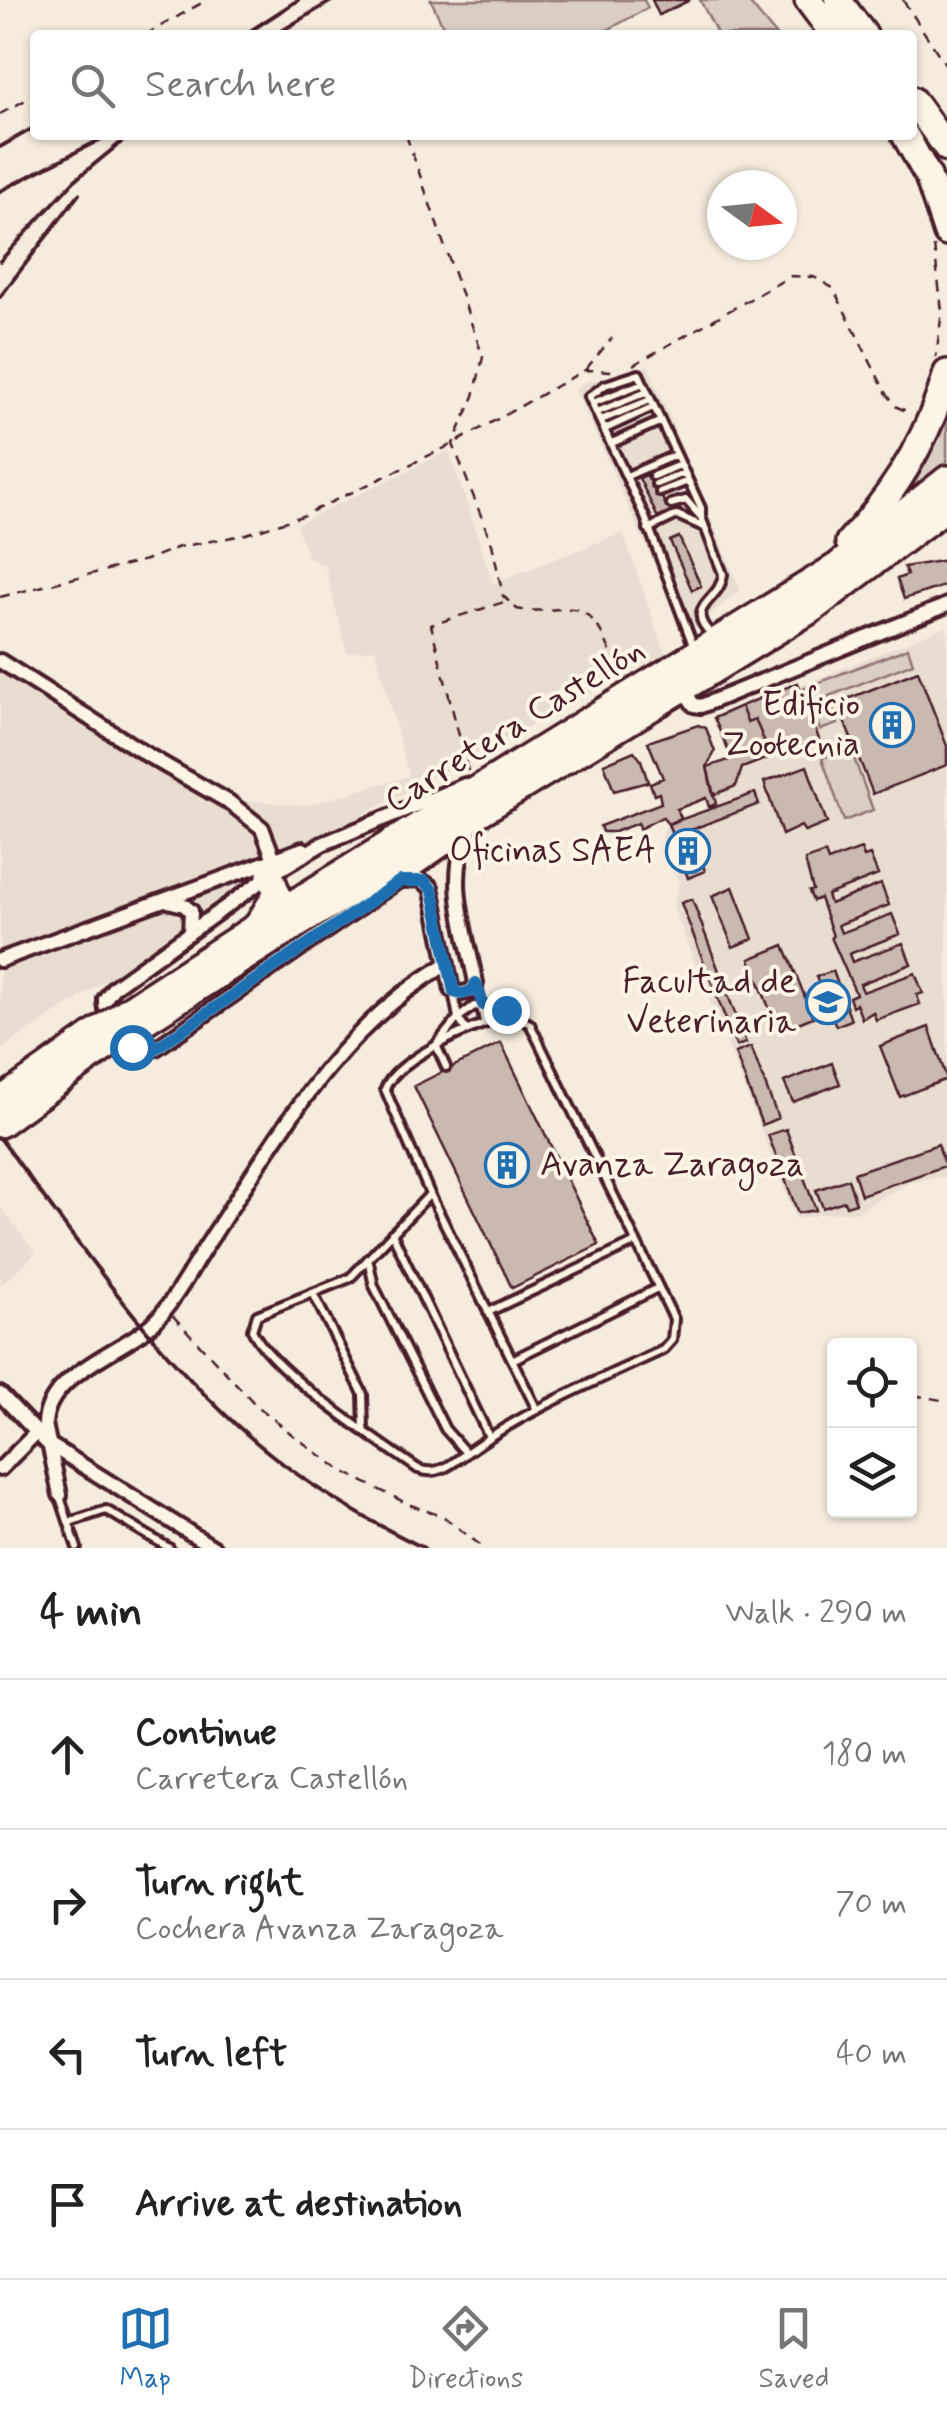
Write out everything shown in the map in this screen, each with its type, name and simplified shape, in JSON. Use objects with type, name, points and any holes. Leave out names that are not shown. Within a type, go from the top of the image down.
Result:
[{"type":"highway","points":[[808,0],[830,30]]},
{"type":"highway","points":[[838,0],[860,30]]},
{"type":"highway","points":[[917,107],[947,148]]},
{"type":"highway","points":[[908,140],[928,176],[941,240]]},
{"type":"highway","points":[[811,581],[878,507],[904,471],[931,422],[942,365]]},
{"type":"highway","name":"Carretera Castellón","points":[[1,1116],[257,926],[811,581],[862,547],[947,479]]},
{"type":"highway","name":"Carretera Castellón","points":[[134,1018],[684,690],[814,608],[947,507]]},
{"type":"highway","points":[[257,926],[277,894],[264,868]]},
{"type":"street","points":[[684,690],[696,706],[947,605]]},
{"type":"street","points":[[0,661],[230,802],[262,828],[264,868]]},
{"type":"street","name":"Carretera Castellón","points":[[264,868],[105,998],[108,1015],[132,1047],[146,1051],[156,1048],[400,881],[571,757]]},
{"type":"street","points":[[0,960],[264,868],[518,763]]},
{"type":"street","points":[[400,881],[419,879],[431,887],[452,990],[464,994],[474,989],[456,868],[470,831]]},
{"type":"street","points":[[166,900],[184,905],[191,912],[190,932]]},
{"type":"street","points":[[60,1496],[45,1416],[66,1386],[93,1362],[155,1322],[302,1101],[341,1050],[429,974],[447,964]]},
{"type":"street","points":[[0,1394],[48,1443],[214,1548]]},
{"type":"street","points":[[0,1469],[37,1432]]},
{"type":"lane","points":[[639,374],[701,508],[723,580],[705,604],[700,619],[707,647],[589,397],[605,385],[639,374]]},
{"type":"lane","points":[[599,416],[650,400]]},
{"type":"lane","points":[[605,428],[650,400]]},
{"type":"lane","points":[[612,442],[659,422]]},
{"type":"lane","points":[[627,476],[674,456]]},
{"type":"lane","points":[[680,465],[656,484],[686,477]]},
{"type":"lane","points":[[634,493],[644,489],[634,493]]},
{"type":"lane","points":[[671,504],[686,500],[701,517]]},
{"type":"lane","points":[[644,517],[655,512]]},
{"type":"lane","points":[[648,528],[677,515],[705,528]]},
{"type":"lane","points":[[476,983],[484,1024]]},
{"type":"lane","points":[[452,990],[458,1018],[466,1030]]},
{"type":"lane","points":[[430,1194],[350,1278],[257,1314],[252,1330],[286,1369],[418,1469],[429,1472],[446,1468],[489,1437],[663,1350],[672,1340],[675,1328],[658,1288],[533,1029],[518,1016],[483,1005],[470,1008],[458,1018],[436,1045]]},
{"type":"lane","points":[[518,1016],[499,1017],[436,1045],[390,1078],[385,1089],[430,1194],[537,1410]]},
{"type":"lane","points":[[436,1045],[446,1067]]},
{"type":"lane","points":[[392,1233],[489,1437]]},
{"type":"lane","points":[[488,1312],[636,1242]]},
{"type":"lane","points":[[368,1262],[374,1286],[445,1430],[466,1453]]},
{"type":"lane","points":[[512,1360],[658,1288]]},
{"type":"lane","points":[[313,1293],[363,1394],[364,1430]]},
{"type":"lane","points":[[60,1496],[77,1548]]},
{"type":"lane","points":[[70,1522],[106,1510],[170,1548]]},
{"type":"path","points":[[154,30],[207,0]]},
{"type":"path","points":[[903,0],[947,68]]},
{"type":"path","points":[[0,114],[30,98]]},
{"type":"path","points":[[408,140],[483,357],[474,396],[453,444],[492,544],[506,601]]},
{"type":"path","points":[[941,240],[942,365]]},
{"type":"path","points":[[586,370],[620,372],[790,276],[814,277],[833,288],[897,407],[931,422]]},
{"type":"path","points":[[940,282],[946,278]]},
{"type":"path","points":[[0,596],[146,560],[179,547],[243,535],[302,516],[453,444],[586,370],[612,338]]},
{"type":"path","points":[[471,783],[431,624],[506,601],[525,610],[574,609],[588,614],[598,627],[630,694]]},
{"type":"path","points":[[166,1308],[255,1404],[294,1436],[342,1471],[444,1518],[484,1548]]},
{"type":"path","points":[[917,1396],[947,1401]]},
{"type":"shaded area","points":[[431,0],[644,0],[648,8],[607,30],[445,30]]},
{"type":"shaded area","points":[[700,0],[747,0],[772,30],[715,30]]},
{"type":"shaded area","points":[[648,365],[740,590],[686,634],[575,389],[588,381],[615,378]]},
{"type":"shaded area","points":[[947,406],[947,470],[886,520]]},
{"type":"shaded area","points":[[449,451],[493,583],[623,533],[665,653],[323,836],[0,1050],[0,673],[52,700],[214,799],[308,805],[409,776],[375,649],[347,653],[325,565],[307,557],[297,524]]},
{"type":"shaded area","name":"Facultad de Veterinaria","points":[[947,626],[947,1176],[910,1182],[856,1212],[796,1219],[673,907],[679,882],[662,836],[668,824],[715,805],[713,795],[736,786],[742,768],[818,740],[799,686]]},
{"type":"shaded area","points":[[908,648],[913,663],[829,696],[838,724],[820,730],[804,688]]},
{"type":"shaded area","points":[[850,747],[873,810],[844,821],[822,758]]},
{"type":"shaded area","points":[[0,1207],[36,1253],[0,1286]]},
{"type":"building","points":[[652,0],[690,0],[659,15]]},
{"type":"building","points":[[651,473],[665,504],[670,502],[674,511],[658,518],[639,478]]},
{"type":"building","points":[[679,537],[701,586],[692,590],[670,541]]},
{"type":"building","points":[[947,560],[947,585],[904,599],[897,579],[907,575],[904,567]]},
{"type":"building","name":"Edificio Zootecnia","points":[[918,671],[947,746],[947,765],[873,794],[837,703]]},
{"type":"building","points":[[798,683],[819,739],[771,757],[755,719],[747,722],[741,706]]},
{"type":"building","points":[[741,706],[747,722],[755,719],[771,757],[742,768],[736,786],[713,795],[707,767],[732,759],[714,718]]},
{"type":"building","points":[[698,725],[706,728],[715,752],[707,766],[716,804],[709,807],[706,798],[677,809],[681,818],[668,824],[662,817],[639,829],[638,823],[602,832],[600,826],[661,803],[659,793],[654,795],[650,783],[663,778],[648,742]]},
{"type":"building","points":[[634,751],[648,782],[614,791],[604,764]]},
{"type":"building","points":[[807,766],[827,823],[805,832],[801,826],[782,835],[764,782]]},
{"type":"building","name":"Oficinas SAEA","points":[[755,793],[759,804],[690,830],[705,871],[688,878],[668,824]]},
{"type":"building","points":[[861,849],[864,857],[870,855],[878,875],[827,895],[830,904],[881,884],[889,905],[838,925],[841,933],[892,914],[900,934],[849,954],[852,962],[903,943],[911,964],[860,984],[863,992],[915,973],[923,993],[917,995],[920,1004],[876,1020],[873,1012],[862,1019],[856,1004],[852,1006],[849,997],[856,994],[831,937],[820,898],[813,901],[809,891],[813,890],[805,860],[825,853],[828,861]]},
{"type":"building","points":[[733,887],[753,939],[733,947],[712,896]]},
{"type":"building","points":[[692,899],[746,1043],[736,1046],[681,903]]},
{"type":"building","points":[[784,945],[813,1017],[778,1031],[750,959]]},
{"type":"building","points":[[833,971],[851,1020],[836,1026],[816,977]]},
{"type":"building","points":[[929,1027],[947,1079],[900,1097],[880,1046]]},
{"type":"building","name":"Avanza Zaragoza","points":[[501,1043],[599,1245],[512,1288],[414,1086]]},
{"type":"building","points":[[751,1047],[778,1118],[762,1125],[735,1053]]},
{"type":"building","points":[[832,1063],[840,1084],[793,1102],[784,1082]]},
{"type":"building","points":[[786,1129],[816,1210],[798,1213],[768,1135]]},
{"type":"building","points":[[938,1144],[945,1166],[861,1195],[854,1173]]},
{"type":"building","points":[[848,1179],[856,1203],[846,1206],[844,1201],[823,1208],[816,1190]]},
{"type":"railway","points":[[252,30],[298,0]]},
{"type":"railway","points":[[283,30],[333,0]]},
{"type":"railway","points":[[0,147],[30,130]]},
{"type":"railway","points":[[0,191],[99,140]]},
{"type":"railway","points":[[0,261],[74,181],[124,140]]},
{"type":"railway","points":[[0,297],[79,194]]},
{"type":"railway","points":[[0,1138],[125,1304],[229,1418],[324,1492],[424,1548]]},
{"type":"place","name":"Edificio Zootecnia","points":[[892,725]]},
{"type":"place","name":"Oficinas SAEA","points":[[688,851]]},
{"type":"place","name":"Facultad de Veterinaria","points":[[828,1002]]},
{"type":"place","name":"Avanza Zaragoza","points":[[507,1165]]},
{"type":"route","points":[[132,1047],[146,1051],[156,1048],[400,881],[412,879],[425,881],[433,891],[454,992],[472,991],[476,983],[483,1005],[506,1010]]}]
